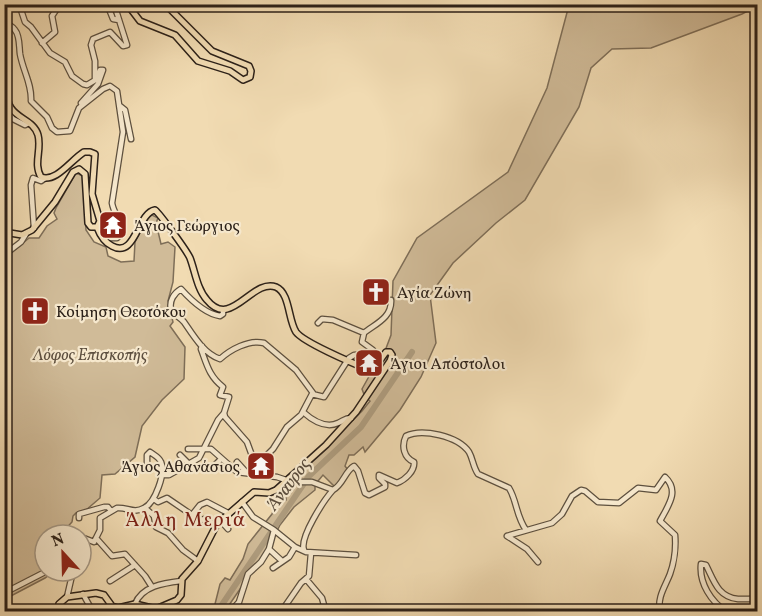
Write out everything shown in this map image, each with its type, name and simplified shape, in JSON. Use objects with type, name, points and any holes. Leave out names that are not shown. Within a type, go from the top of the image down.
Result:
[{"type":"main road","points":[[127,4],[140,21],[175,35],[198,60],[230,71],[243,80],[251,76],[249,66],[212,51],[165,4]]},
{"type":"main road","points":[[4,76],[9,106],[14,113],[29,123],[38,135],[37,170],[39,175],[44,179],[54,177],[83,153],[94,153],[96,158],[92,194],[100,234],[109,244],[123,247],[133,240],[147,213],[156,210],[188,253],[204,297],[216,308],[224,310],[260,290],[275,287],[284,297],[293,327],[306,340],[363,367],[371,368],[378,364],[385,353],[390,352],[392,355],[370,393],[326,445],[273,492],[255,492],[220,520],[198,561],[181,580],[180,597],[164,609],[152,609],[135,604],[116,610],[101,594],[83,594],[68,597],[59,604],[57,612]]},
{"type":"main road","points":[[4,232],[20,235],[34,228],[55,202],[73,172],[79,168],[85,174],[88,221],[91,227],[99,223]]},
{"type":"main road","points":[[7,612],[13,610],[20,612]]},
{"type":"street","points":[[19,4],[24,21],[51,54],[65,62],[70,74],[83,84],[88,84],[95,80],[102,69],[100,81],[81,103],[82,105]]},
{"type":"street","points":[[42,43],[55,32],[52,16],[60,4]]},
{"type":"street","points":[[107,4],[113,19],[119,20]]},
{"type":"street","points":[[95,80],[92,40],[110,32],[126,46],[127,43],[114,4]]},
{"type":"street","points":[[4,20],[7,25],[14,28],[18,35],[21,61],[31,87],[31,101],[47,117],[53,129],[59,133],[70,131],[78,109],[103,89],[110,86],[117,91],[123,132],[112,203],[122,223],[121,234],[111,238],[99,223]]},
{"type":"street","points":[[120,106],[126,113],[130,139]]},
{"type":"street","points":[[4,109],[18,122],[25,125],[29,123]]},
{"type":"street","points":[[34,228],[31,185],[33,178],[41,182],[44,179]]},
{"type":"street","points":[[4,255],[21,242],[26,234]]},
{"type":"street","points":[[224,310],[220,316],[213,315],[181,289],[173,296],[171,304],[172,312],[183,321],[202,346],[219,359],[232,349],[254,342],[264,343],[296,370],[313,393],[324,397],[347,359],[354,355],[372,354],[373,350],[362,342],[364,333],[382,321],[391,305],[391,300]]},
{"type":"street","points":[[318,323],[322,319],[329,319],[364,333]]},
{"type":"street","points":[[162,475],[169,475],[199,458],[218,420],[224,413],[229,397],[220,394],[222,387],[208,370],[202,346]]},
{"type":"street","points":[[249,474],[250,465],[270,453],[287,427],[303,412],[313,393]]},
{"type":"street","points":[[303,412],[317,423],[334,425],[348,417],[351,418]]},
{"type":"street","points":[[224,413],[227,422],[248,444],[254,461]]},
{"type":"street","points":[[309,552],[303,548],[303,543],[323,501],[341,483],[350,468],[354,466],[358,471],[367,495],[385,487],[380,475],[392,482],[402,481],[415,466],[414,462],[408,460],[404,442],[406,436],[413,434],[444,436],[455,440],[467,450],[478,474],[509,488],[518,516],[526,530]]},
{"type":"street","points":[[188,449],[213,450],[235,471],[277,477],[286,481],[316,483],[333,490]]},
{"type":"street","points":[[93,542],[100,529],[100,519],[111,511],[119,507],[132,511],[145,508],[154,499],[162,475],[160,461],[152,453],[148,453],[147,463]]},
{"type":"street","points":[[180,455],[188,463]]},
{"type":"street","points":[[214,466],[221,459]]},
{"type":"street","points":[[237,462],[249,474]]},
{"type":"street","points":[[538,562],[527,549],[507,536],[555,521],[562,514],[572,496],[579,491],[585,491],[598,502],[619,503],[638,488],[656,490],[665,477],[670,483],[672,495],[669,507],[660,521],[675,535],[675,542],[671,570],[660,597],[660,612]]},
{"type":"street","points":[[154,499],[159,502],[167,498],[193,515],[196,522],[204,519],[216,526]]},
{"type":"street","points":[[193,515],[200,505],[207,502],[228,513]]},
{"type":"street","points":[[242,502],[255,519],[295,546],[309,552],[356,555]]},
{"type":"street","points":[[79,518],[79,514],[104,507],[108,507],[111,511]]},
{"type":"street","points":[[145,508],[154,516],[154,525],[168,533],[183,550],[198,561]]},
{"type":"street","points":[[220,520],[228,529]]},
{"type":"street","points":[[230,612],[239,602],[248,574],[261,562],[268,549],[274,530]]},
{"type":"street","points":[[96,538],[112,556],[123,553],[152,588]]},
{"type":"street","points":[[273,568],[289,557],[295,546]]},
{"type":"street","points":[[268,549],[282,561]]},
{"type":"street","points":[[281,612],[310,572],[309,552]]},
{"type":"street","points":[[727,612],[708,594],[701,572],[702,564],[706,565],[715,585],[721,592],[738,599],[758,597]]},
{"type":"street","points":[[110,581],[135,565]]},
{"type":"street","points":[[306,579],[322,598],[326,612]]},
{"type":"street","points":[[7,612],[6,595],[10,590],[33,580]]},
{"type":"street","points":[[135,604],[138,598],[152,588],[181,580]]},
{"type":"street","points":[[68,597],[71,583]]},
{"type":"street","points":[[83,594],[93,612]]},
{"type":"street","points":[[59,604],[65,612]]},
{"type":"green space","points":[[607,4],[757,6],[742,14],[651,48],[612,49],[591,68],[579,107],[525,200],[453,263],[430,295],[436,343],[421,377],[400,410],[365,452],[363,447],[354,455],[349,455],[345,466],[348,470],[335,487],[323,475],[315,482],[315,490],[294,507],[280,525],[269,547],[225,611],[213,612],[220,584],[225,578],[230,580],[243,559],[248,544],[272,514],[275,506],[286,500],[286,495],[291,490],[288,483],[370,401],[365,397],[362,389],[372,371],[377,369],[387,355],[385,351],[391,335],[393,281],[417,238],[508,172],[547,88],[569,5],[600,5],[601,8]]},
{"type":"green space","name":"Λόφος Επισκοπής","points":[[76,173],[83,176],[86,230],[94,242],[106,247],[108,256],[121,262],[134,261],[135,242],[148,217],[152,215],[158,218],[156,223],[161,244],[168,242],[175,247],[173,282],[168,301],[173,322],[170,326],[185,347],[184,379],[162,400],[142,426],[135,457],[115,474],[102,475],[100,498],[86,510],[76,513],[71,523],[33,523],[33,583],[36,583],[9,597],[4,589],[4,259],[29,238],[39,238],[47,226],[57,219],[54,213]]},
{"type":"waterway","name":"Άναυρος","points":[[217,612],[309,476],[361,427],[412,352]]},
{"type":"place","name":"Άγιος Γεώργιος","points":[[113,225]]},
{"type":"place","name":"Αγία Ζώνη","points":[[376,292]]},
{"type":"place","name":"Κοίμηση Θεοτόκου","points":[[35,311]]},
{"type":"place","name":"Άγιοι Απόστολοι","points":[[369,363]]},
{"type":"place","name":"Άγιος Αθανάσιος","points":[[261,466]]},
{"type":"district","name":"Άλλη Μεριά","points":[[186,519]]}]
